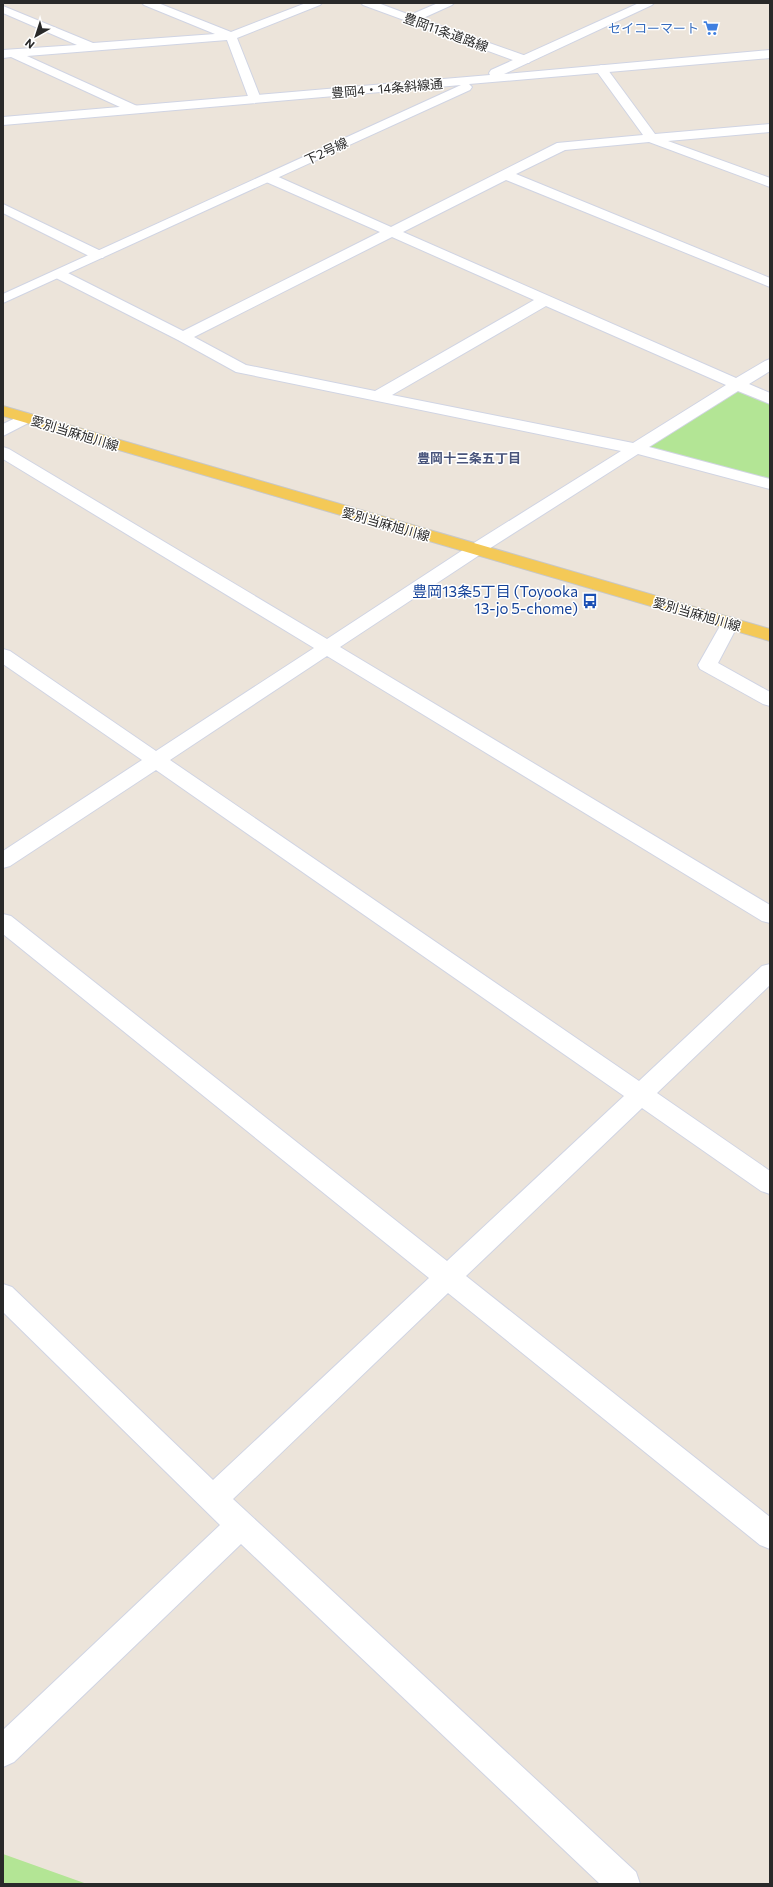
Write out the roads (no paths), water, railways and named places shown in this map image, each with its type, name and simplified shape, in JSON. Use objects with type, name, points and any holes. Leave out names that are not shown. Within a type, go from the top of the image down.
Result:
[{"type":"main road","name":"愛別当麻旭川線","points":[[3,411],[770,635]]},
{"type":"street","points":[[148,3],[231,36],[255,99]]},
{"type":"street","points":[[6,52],[231,36],[316,3]]},
{"type":"street","name":"豊岡11条道路線","points":[[367,3],[525,60]]},
{"type":"street","points":[[410,19],[448,3]]},
{"type":"street","name":"下2号線","points":[[3,299],[648,3]]},
{"type":"street","points":[[3,9],[91,46]]},
{"type":"street","points":[[6,52],[133,109]]},
{"type":"street","name":"豊岡4・14条斜線通","points":[[3,121],[479,81],[770,54]]},
{"type":"street","points":[[600,69],[652,139],[770,184]]},
{"type":"street","points":[[183,337],[562,146],[770,128]]},
{"type":"street","points":[[504,174],[770,283]]},
{"type":"street","points":[[269,178],[770,399]]},
{"type":"street","points":[[3,208],[98,255]]},
{"type":"street","points":[[59,274],[183,337],[241,369],[636,449],[770,484]]},
{"type":"street","points":[[378,396],[546,300]]},
{"type":"street","points":[[3,861],[475,550],[770,364]]},
{"type":"street","points":[[3,431],[26,418]]},
{"type":"street","points":[[3,452],[770,915]]},
{"type":"street","points":[[730,623],[707,665],[770,700]]},
{"type":"street","points":[[3,655],[156,759],[770,1184]]},
{"type":"street","points":[[3,922],[770,1535]]},
{"type":"street","points":[[213,1499],[641,1096],[770,972]]},
{"type":"street","points":[[3,1295],[213,1499],[624,1884]]},
{"type":"street","points":[[3,1751],[241,1525]]},
{"type":"place","name":"セイコーマート","points":[[711,28]]},
{"type":"place","name":"豊岡13条5丁目 (Toyooka 13-jo 5-chome)","points":[[590,601]]},
{"type":"district","name":"豊岡十三条五丁目","points":[[469,458]]}]
